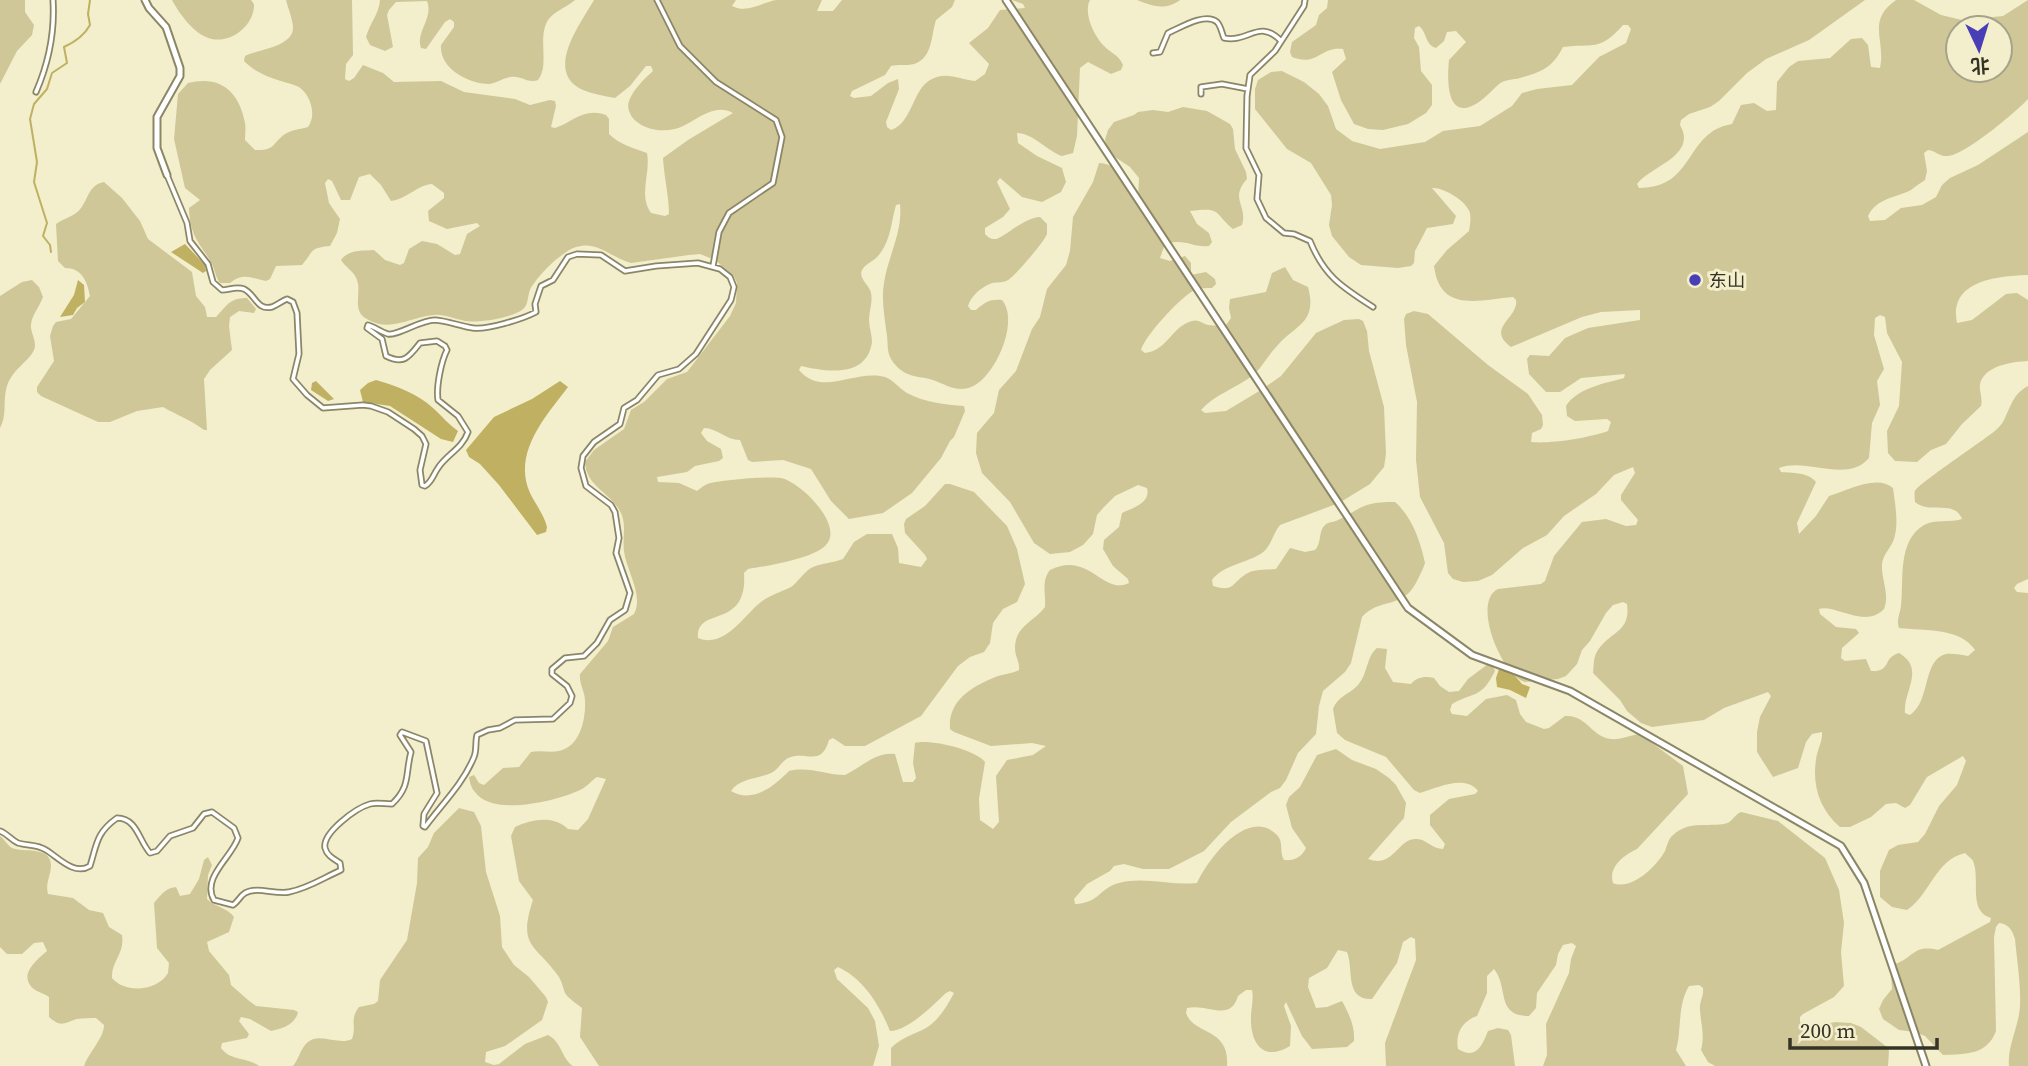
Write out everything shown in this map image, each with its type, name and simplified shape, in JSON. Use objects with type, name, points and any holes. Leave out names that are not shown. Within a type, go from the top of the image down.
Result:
[{"type":"street","points":[[36,92],[46,68],[54,25],[53,0]]},
{"type":"street","points":[[0,831],[7,833],[17,843],[40,847],[66,865],[83,869],[90,866],[94,846],[102,831],[117,818],[128,819],[133,824],[150,853],[157,851],[170,836],[193,828],[204,814],[212,811],[234,828],[238,838],[215,876],[211,891],[214,900],[233,905],[245,893],[251,891],[280,893],[299,890],[341,870],[340,863],[330,857],[325,845],[329,835],[343,819],[369,804],[392,804],[406,786],[411,752],[400,735],[402,732],[424,740],[428,745],[437,793],[424,814],[425,827],[433,814],[446,803],[471,762],[477,735],[515,720],[538,721],[556,717],[570,703],[572,696],[567,686],[552,674],[552,669],[565,658],[584,656],[597,643],[610,620],[625,610],[630,593],[616,552],[619,538],[615,512],[611,505],[586,486],[582,477],[582,461],[594,442],[620,424],[626,405],[637,400],[658,375],[673,372],[688,363],[705,342],[733,292],[730,277],[713,266],[687,262],[625,271],[601,255],[577,254],[568,257],[553,279],[541,286],[535,304],[536,312],[519,320],[506,321],[485,329],[433,320],[411,325],[390,335],[374,326],[367,326],[383,339],[386,356],[396,361],[405,359],[420,343],[437,341],[447,350],[440,363],[438,400],[458,416],[468,432],[461,445],[442,462],[429,484],[422,485],[419,480],[426,444],[422,436],[380,408],[363,405],[323,408],[295,382],[293,375],[299,354],[297,313],[293,302],[287,299],[272,307],[264,307],[246,289],[222,290],[216,287],[208,264],[190,241],[187,223],[157,148],[157,117],[180,76],[180,68],[166,27],[145,0]]},
{"type":"street","points":[[657,0],[680,46],[716,82],[776,120],[782,138],[773,183],[729,213],[719,232],[713,266]]},
{"type":"street","points":[[1006,0],[1408,608],[1472,655],[1570,691],[1841,846],[1864,883],[1926,1066]]},
{"type":"street","points":[[1305,0],[1304,6],[1275,51],[1250,75],[1246,148],[1259,175],[1256,200],[1266,218],[1284,233],[1310,241],[1318,261],[1338,285],[1373,307]]},
{"type":"street","points":[[1153,53],[1160,51],[1168,33],[1195,20],[1214,20],[1219,24],[1224,38],[1231,40],[1264,30],[1272,32],[1281,41]]},
{"type":"street","points":[[1201,94],[1201,87],[1222,84],[1248,89]]},
{"type":"shaded area","points":[[0,0],[25,0],[25,12],[34,25],[32,35],[17,51],[0,84]]},
{"type":"shaded area","points":[[172,0],[251,0],[254,4],[250,20],[245,27],[231,37],[214,39],[206,37],[191,26]]},
{"type":"shaded area","points":[[286,0],[352,0],[353,55],[346,64],[345,79],[349,81],[363,65],[383,73],[394,82],[441,81],[464,92],[515,99],[530,105],[555,101],[551,127],[555,128],[585,114],[606,115],[609,119],[609,134],[613,138],[647,153],[647,206],[651,213],[665,216],[669,214],[669,207],[663,158],[733,113],[726,110],[713,111],[677,128],[656,130],[637,122],[628,107],[633,93],[653,71],[651,66],[646,66],[630,86],[615,98],[583,90],[571,82],[566,72],[565,60],[574,34],[594,0],[736,0],[732,6],[743,9],[776,0],[822,0],[817,11],[833,11],[842,0],[955,0],[952,7],[936,20],[925,57],[911,65],[891,66],[885,75],[852,91],[850,96],[854,98],[871,96],[898,79],[899,89],[886,122],[891,130],[905,119],[922,87],[929,81],[947,76],[975,81],[985,74],[989,64],[969,43],[988,28],[1000,10],[1025,8],[1023,4],[1012,0],[1090,0],[1088,11],[1093,30],[1100,42],[1117,56],[1123,65],[1121,70],[1111,74],[1088,62],[1080,68],[1077,136],[1073,153],[1062,156],[1029,136],[1017,133],[1018,143],[1062,168],[1066,182],[1061,192],[1042,202],[1022,197],[1000,178],[997,182],[1010,209],[1003,217],[985,228],[985,234],[995,239],[1033,218],[1040,217],[1047,224],[1047,234],[1012,277],[984,287],[969,302],[971,310],[976,310],[988,302],[1002,300],[1007,309],[1008,321],[1002,348],[988,373],[971,387],[958,389],[904,372],[890,357],[883,289],[899,224],[900,204],[896,205],[888,238],[882,250],[861,273],[871,296],[869,320],[872,342],[869,354],[862,362],[844,370],[801,366],[799,370],[808,378],[827,382],[869,376],[884,377],[920,399],[964,406],[965,411],[954,437],[941,458],[912,493],[883,513],[849,519],[831,501],[811,469],[783,460],[752,462],[748,460],[740,440],[704,428],[701,433],[707,441],[721,449],[723,458],[695,466],[687,472],[657,477],[658,482],[679,483],[697,491],[707,484],[717,482],[781,478],[809,496],[826,517],[830,528],[830,538],[825,546],[810,555],[748,569],[744,573],[743,591],[738,603],[731,610],[705,622],[700,628],[698,638],[708,640],[725,635],[761,602],[791,587],[811,568],[843,559],[854,542],[867,534],[892,534],[898,548],[899,563],[921,567],[927,559],[905,533],[904,524],[906,519],[925,506],[945,484],[974,492],[1007,526],[1017,549],[1025,584],[1017,602],[1003,609],[993,623],[990,643],[984,652],[970,657],[958,666],[921,716],[865,746],[845,746],[833,738],[829,740],[822,754],[788,758],[773,772],[744,781],[731,791],[747,795],[763,792],[789,771],[796,770],[845,775],[881,755],[888,754],[895,754],[903,782],[913,782],[916,778],[913,763],[915,743],[931,742],[962,749],[985,762],[979,799],[980,820],[993,829],[999,822],[996,776],[1007,760],[1033,755],[1046,746],[1032,743],[991,746],[950,729],[953,711],[962,697],[976,686],[1019,670],[1015,651],[1018,634],[1045,607],[1045,583],[1050,570],[1064,565],[1075,565],[1111,584],[1129,583],[1113,566],[1103,549],[1104,540],[1119,527],[1122,513],[1144,501],[1148,493],[1147,488],[1138,485],[1115,496],[1097,515],[1093,534],[1083,545],[1070,552],[1050,554],[1034,543],[1010,502],[982,473],[976,453],[977,433],[994,413],[999,390],[1016,371],[1032,329],[1040,317],[1047,289],[1066,265],[1073,217],[1093,182],[1099,163],[1117,170],[1138,198],[1139,178],[1130,167],[1109,153],[1105,140],[1108,130],[1114,122],[1138,112],[1168,112],[1183,107],[1207,111],[1230,124],[1233,129],[1235,149],[1247,179],[1239,192],[1243,212],[1242,225],[1233,229],[1212,210],[1190,211],[1197,224],[1209,233],[1212,242],[1209,246],[1179,242],[1165,244],[1160,258],[1170,261],[1185,256],[1191,263],[1191,275],[1206,272],[1215,279],[1216,284],[1212,288],[1201,288],[1189,293],[1156,327],[1141,350],[1145,353],[1159,348],[1179,328],[1192,321],[1226,325],[1231,318],[1230,299],[1266,292],[1272,273],[1285,267],[1293,280],[1308,287],[1310,309],[1307,316],[1252,376],[1212,400],[1201,410],[1205,413],[1226,411],[1281,376],[1316,333],[1344,320],[1359,319],[1363,321],[1367,331],[1369,351],[1384,407],[1386,454],[1384,467],[1370,484],[1339,503],[1280,525],[1265,550],[1222,571],[1212,580],[1213,586],[1230,587],[1251,572],[1276,569],[1290,548],[1305,552],[1315,550],[1319,544],[1321,530],[1326,524],[1375,503],[1395,502],[1401,508],[1421,546],[1425,563],[1416,583],[1404,597],[1376,607],[1362,617],[1351,663],[1345,672],[1323,691],[1316,734],[1298,753],[1280,788],[1231,822],[1204,851],[1169,869],[1143,869],[1124,864],[1114,866],[1087,884],[1074,899],[1075,904],[1090,901],[1112,885],[1129,881],[1197,883],[1210,861],[1230,839],[1254,827],[1266,828],[1277,835],[1284,860],[1297,858],[1306,848],[1292,828],[1286,805],[1289,797],[1300,787],[1317,755],[1336,749],[1389,778],[1406,803],[1404,818],[1368,859],[1384,860],[1411,840],[1420,839],[1443,849],[1445,844],[1430,825],[1430,815],[1449,799],[1478,791],[1466,783],[1442,786],[1420,793],[1414,790],[1386,757],[1345,740],[1337,733],[1333,709],[1338,701],[1361,681],[1377,648],[1387,649],[1385,668],[1393,682],[1411,684],[1419,678],[1431,677],[1449,692],[1459,691],[1468,679],[1488,664],[1493,666],[1495,671],[1486,686],[1452,704],[1452,714],[1467,716],[1486,699],[1507,695],[1516,700],[1520,714],[1526,722],[1544,729],[1565,716],[1572,716],[1611,739],[1640,734],[1683,766],[1688,794],[1637,849],[1618,862],[1613,872],[1613,883],[1627,884],[1642,876],[1661,857],[1669,839],[1678,831],[1696,825],[1727,823],[1741,812],[1778,821],[1825,858],[1839,890],[1844,923],[1841,952],[1844,986],[1834,997],[1803,1014],[1800,1022],[1804,1026],[1814,1027],[1835,1022],[1861,1027],[1887,1047],[1888,1066],[1715,1066],[1708,1062],[1701,1050],[1703,1035],[1700,1007],[1703,988],[1699,985],[1689,986],[1681,1010],[1676,1050],[1686,1066],[1543,1066],[1547,1055],[1546,1024],[1569,973],[1576,946],[1572,943],[1563,945],[1556,965],[1537,993],[1536,1008],[1529,1016],[1518,1015],[1507,1006],[1494,969],[1487,976],[1487,993],[1477,1016],[1467,1021],[1461,1029],[1458,1049],[1469,1053],[1478,1050],[1488,1031],[1498,1028],[1508,1030],[1515,1066],[1386,1066],[1385,1043],[1416,960],[1415,939],[1411,937],[1403,942],[1397,963],[1372,999],[1363,998],[1354,989],[1347,952],[1338,950],[1327,968],[1309,978],[1308,987],[1316,1008],[1342,1001],[1354,1030],[1354,1041],[1347,1047],[1312,1049],[1302,1036],[1286,1002],[1284,1006],[1291,1026],[1290,1046],[1273,1052],[1260,1048],[1251,1027],[1253,993],[1252,990],[1246,990],[1238,996],[1230,1009],[1187,1008],[1186,1013],[1196,1026],[1223,1044],[1227,1066],[891,1066],[891,1048],[931,1025],[954,993],[946,993],[905,1027],[890,1031],[870,994],[856,979],[838,967],[834,970],[837,979],[868,1008],[875,1021],[879,1046],[873,1066],[599,1066],[580,1037],[582,1008],[565,993],[559,977],[536,951],[528,937],[527,928],[533,900],[519,881],[511,836],[515,827],[543,820],[578,830],[588,819],[606,779],[597,777],[582,789],[556,798],[510,805],[483,800],[473,789],[469,777],[474,775],[479,783],[484,785],[503,768],[519,767],[531,752],[559,751],[577,738],[583,724],[585,708],[580,674],[608,641],[613,627],[634,614],[637,607],[636,591],[625,558],[621,513],[593,482],[585,462],[594,450],[624,429],[631,410],[644,402],[667,379],[687,372],[730,316],[736,303],[737,283],[733,275],[715,260],[700,254],[631,263],[598,248],[584,245],[570,249],[550,265],[533,285],[524,308],[517,313],[495,319],[471,321],[434,315],[400,323],[375,323],[362,316],[359,311],[357,280],[341,260],[344,256],[356,251],[374,250],[385,260],[400,265],[404,263],[409,249],[422,241],[437,244],[455,255],[460,254],[467,234],[480,226],[477,223],[447,229],[429,221],[428,211],[444,198],[444,193],[432,184],[391,201],[370,174],[359,177],[350,200],[341,200],[332,181],[328,179],[325,183],[329,203],[340,219],[330,246],[315,249],[302,265],[276,266],[270,279],[266,281],[243,277],[230,283],[220,283],[191,225],[189,208],[200,200],[185,188],[174,139],[178,94],[188,83],[199,81],[210,81],[226,88],[238,102],[245,125],[245,140],[255,150],[270,148],[287,133],[308,127],[312,109],[304,91],[262,74],[244,61],[245,56],[287,40],[293,25]]},
{"type":"shaded area","points":[[380,0],[575,0],[548,20],[543,35],[543,67],[538,80],[513,77],[489,84],[464,78],[445,61],[441,45],[454,27],[454,22],[450,19],[426,49],[421,48],[420,36],[429,7],[427,1],[396,2],[387,15],[393,47],[385,51],[370,45],[366,37]]},
{"type":"shaded area","points":[[1137,0],[1180,0],[1169,5],[1153,6]]},
{"type":"shaded area","points":[[1328,0],[1865,0],[1809,40],[1766,59],[1710,107],[1689,114],[1681,120],[1683,145],[1678,153],[1643,178],[1637,184],[1639,188],[1657,186],[1671,179],[1681,170],[1705,137],[1732,124],[1741,105],[1754,103],[1767,111],[1776,110],[1777,82],[1789,67],[1798,61],[1830,58],[1851,39],[1862,38],[1868,45],[1871,67],[1880,68],[1879,23],[1887,8],[1896,0],[1914,0],[1944,16],[1944,84],[2014,84],[2014,14],[2006,14],[2028,0],[2028,99],[1990,132],[1956,154],[1945,156],[1928,150],[1924,153],[1927,171],[1925,180],[1911,190],[1876,205],[1868,216],[1870,221],[1885,220],[1901,208],[1922,205],[1936,197],[1942,185],[1950,178],[1978,165],[2028,132],[2028,275],[1978,283],[1960,298],[1956,309],[1957,323],[1972,320],[2006,294],[2017,293],[2028,300],[2028,361],[2000,366],[1987,373],[1980,384],[1981,406],[1946,444],[1931,450],[1917,462],[1895,461],[1888,453],[1887,431],[1899,406],[1902,362],[1887,333],[1885,317],[1880,315],[1875,318],[1874,335],[1884,369],[1877,381],[1880,405],[1872,423],[1869,458],[1849,469],[1801,465],[1779,468],[1781,472],[1804,475],[1816,482],[1797,523],[1799,534],[1816,516],[1829,496],[1870,483],[1886,484],[1893,488],[1896,527],[1894,539],[1882,564],[1886,598],[1884,609],[1868,617],[1826,608],[1819,609],[1820,614],[1836,627],[1856,629],[1859,633],[1842,648],[1841,658],[1845,661],[1866,659],[1871,671],[1878,671],[1885,667],[1894,655],[1899,653],[1907,659],[1912,673],[1905,713],[1910,715],[1917,709],[1933,664],[1938,658],[1946,654],[1968,656],[1975,650],[1960,637],[1951,634],[1899,628],[1903,562],[1909,541],[1915,532],[1928,523],[1962,519],[1958,513],[1948,508],[1921,506],[1915,502],[1915,492],[1998,428],[2016,397],[2028,386],[2028,579],[2014,588],[2017,592],[2028,593],[2028,1066],[2009,1066],[2020,998],[2015,939],[2008,926],[1999,923],[1996,927],[1996,1031],[1981,1049],[1943,1055],[1925,1036],[1899,1030],[1883,1019],[1879,1009],[1892,989],[1891,973],[1895,964],[1919,950],[1938,950],[1990,922],[1991,918],[1979,909],[1975,868],[1973,861],[1965,853],[1947,863],[1922,896],[1907,910],[1892,907],[1880,897],[1880,871],[1889,850],[1898,845],[1918,842],[1925,834],[1939,806],[1957,785],[1966,761],[1963,756],[1927,777],[1910,805],[1905,808],[1896,803],[1886,804],[1871,817],[1850,827],[1840,827],[1827,813],[1819,797],[1815,779],[1822,732],[1812,734],[1806,742],[1798,768],[1773,777],[1757,752],[1760,717],[1771,696],[1768,692],[1724,708],[1704,720],[1652,727],[1641,723],[1627,711],[1620,700],[1593,673],[1594,658],[1598,650],[1626,620],[1627,604],[1623,602],[1613,605],[1606,613],[1582,650],[1577,664],[1566,676],[1525,682],[1507,667],[1499,653],[1489,623],[1490,596],[1498,589],[1541,584],[1545,581],[1554,556],[1582,522],[1606,519],[1626,526],[1636,525],[1638,520],[1621,500],[1621,495],[1635,473],[1633,467],[1614,475],[1596,494],[1564,516],[1547,535],[1523,548],[1492,575],[1478,581],[1463,582],[1453,579],[1448,573],[1444,543],[1420,497],[1416,460],[1417,402],[1406,345],[1406,314],[1414,311],[1428,314],[1488,365],[1528,394],[1542,415],[1543,425],[1532,433],[1531,442],[1539,442],[1570,440],[1608,431],[1611,422],[1607,419],[1575,421],[1567,416],[1566,406],[1584,391],[1624,378],[1625,374],[1581,378],[1560,392],[1546,392],[1529,374],[1527,359],[1530,355],[1549,356],[1565,338],[1588,328],[1640,320],[1640,310],[1601,312],[1582,317],[1511,347],[1501,334],[1516,306],[1513,297],[1463,300],[1444,291],[1438,281],[1434,266],[1447,250],[1469,231],[1470,213],[1460,200],[1448,192],[1432,188],[1456,216],[1453,224],[1427,228],[1415,251],[1414,263],[1411,266],[1398,268],[1361,265],[1349,257],[1332,236],[1329,225],[1331,195],[1311,163],[1287,149],[1255,109],[1258,80],[1271,72],[1282,71],[1304,82],[1319,94],[1328,106],[1336,129],[1352,141],[1380,149],[1425,142],[1443,131],[1480,126],[1512,106],[1522,93],[1572,85],[1599,57],[1626,43],[1631,29],[1628,25],[1623,25],[1615,34],[1596,45],[1563,47],[1555,59],[1541,71],[1504,81],[1479,102],[1460,108],[1454,104],[1451,97],[1449,60],[1466,42],[1456,31],[1447,32],[1444,41],[1436,48],[1430,44],[1419,26],[1415,28],[1414,38],[1419,47],[1421,71],[1432,85],[1432,105],[1426,113],[1408,124],[1383,130],[1354,124],[1341,100],[1332,72],[1346,59],[1343,49],[1329,50],[1308,60],[1292,57],[1292,42],[1316,25],[1319,15],[1327,8]]},
{"type":"shaded area","points":[[104,182],[122,198],[140,221],[148,239],[192,272],[196,296],[205,307],[207,317],[216,317],[229,303],[241,298],[247,298],[256,309],[254,313],[239,311],[230,317],[232,350],[204,379],[207,430],[163,407],[137,411],[110,422],[98,422],[37,392],[37,387],[54,361],[50,336],[53,326],[56,322],[71,319],[90,296],[80,273],[65,268],[58,261],[56,224],[79,211],[92,189]]},
{"type":"shaded area","points":[[185,244],[205,265],[206,271],[203,273],[171,252]]},
{"type":"shaded area","points":[[32,280],[43,297],[31,324],[35,347],[8,383],[0,428],[0,296],[22,282]]},
{"type":"shaded area","points":[[78,280],[84,285],[85,302],[73,315],[60,317],[74,295]]},
{"type":"shaded area","points":[[376,380],[406,391],[427,403],[458,431],[453,442],[441,439],[390,406],[363,402],[360,390]]},
{"type":"shaded area","points":[[316,381],[334,399],[328,401],[311,390],[312,383]]},
{"type":"shaded area","points":[[560,381],[568,387],[534,436],[525,464],[530,493],[547,527],[546,532],[537,535],[499,485],[480,464],[469,457],[466,450],[494,417],[532,399]]},
{"type":"shaded area","points":[[1499,669],[1510,670],[1522,684],[1530,687],[1526,698],[1497,687]]},
{"type":"shaded area","points":[[459,808],[474,812],[481,826],[486,872],[500,916],[502,947],[514,965],[529,977],[548,1002],[542,1020],[505,1046],[486,1052],[485,1062],[499,1064],[525,1044],[548,1035],[573,1066],[293,1066],[304,1047],[313,1039],[352,1039],[354,1016],[359,1007],[378,1001],[380,980],[407,940],[417,883],[418,858],[428,847],[434,833]]},
{"type":"shaded area","points":[[0,836],[12,848],[46,855],[51,865],[48,894],[73,898],[89,910],[103,913],[109,927],[122,935],[122,947],[112,978],[125,987],[133,988],[157,984],[168,973],[169,963],[157,948],[154,903],[164,892],[176,887],[180,896],[190,894],[199,879],[204,860],[208,857],[212,865],[208,875],[207,899],[234,917],[229,932],[207,942],[209,951],[229,975],[231,985],[248,1000],[256,1006],[294,1010],[298,1012],[294,1020],[271,1031],[241,1017],[239,1021],[249,1034],[247,1038],[222,1043],[221,1048],[229,1055],[259,1066],[84,1066],[102,1035],[104,1025],[96,1018],[77,1019],[63,1024],[49,1017],[49,997],[34,989],[28,980],[32,966],[47,951],[43,942],[34,943],[22,954],[7,954],[0,947]]},
{"type":"waterway","points":[[51,252],[50,245],[43,236],[47,223],[34,182],[37,162],[30,119],[34,104],[47,89],[52,73],[67,63],[64,47],[79,38],[90,25],[90,0]]},
{"type":"place","name":"东山","points":[[1695,280]]}]
